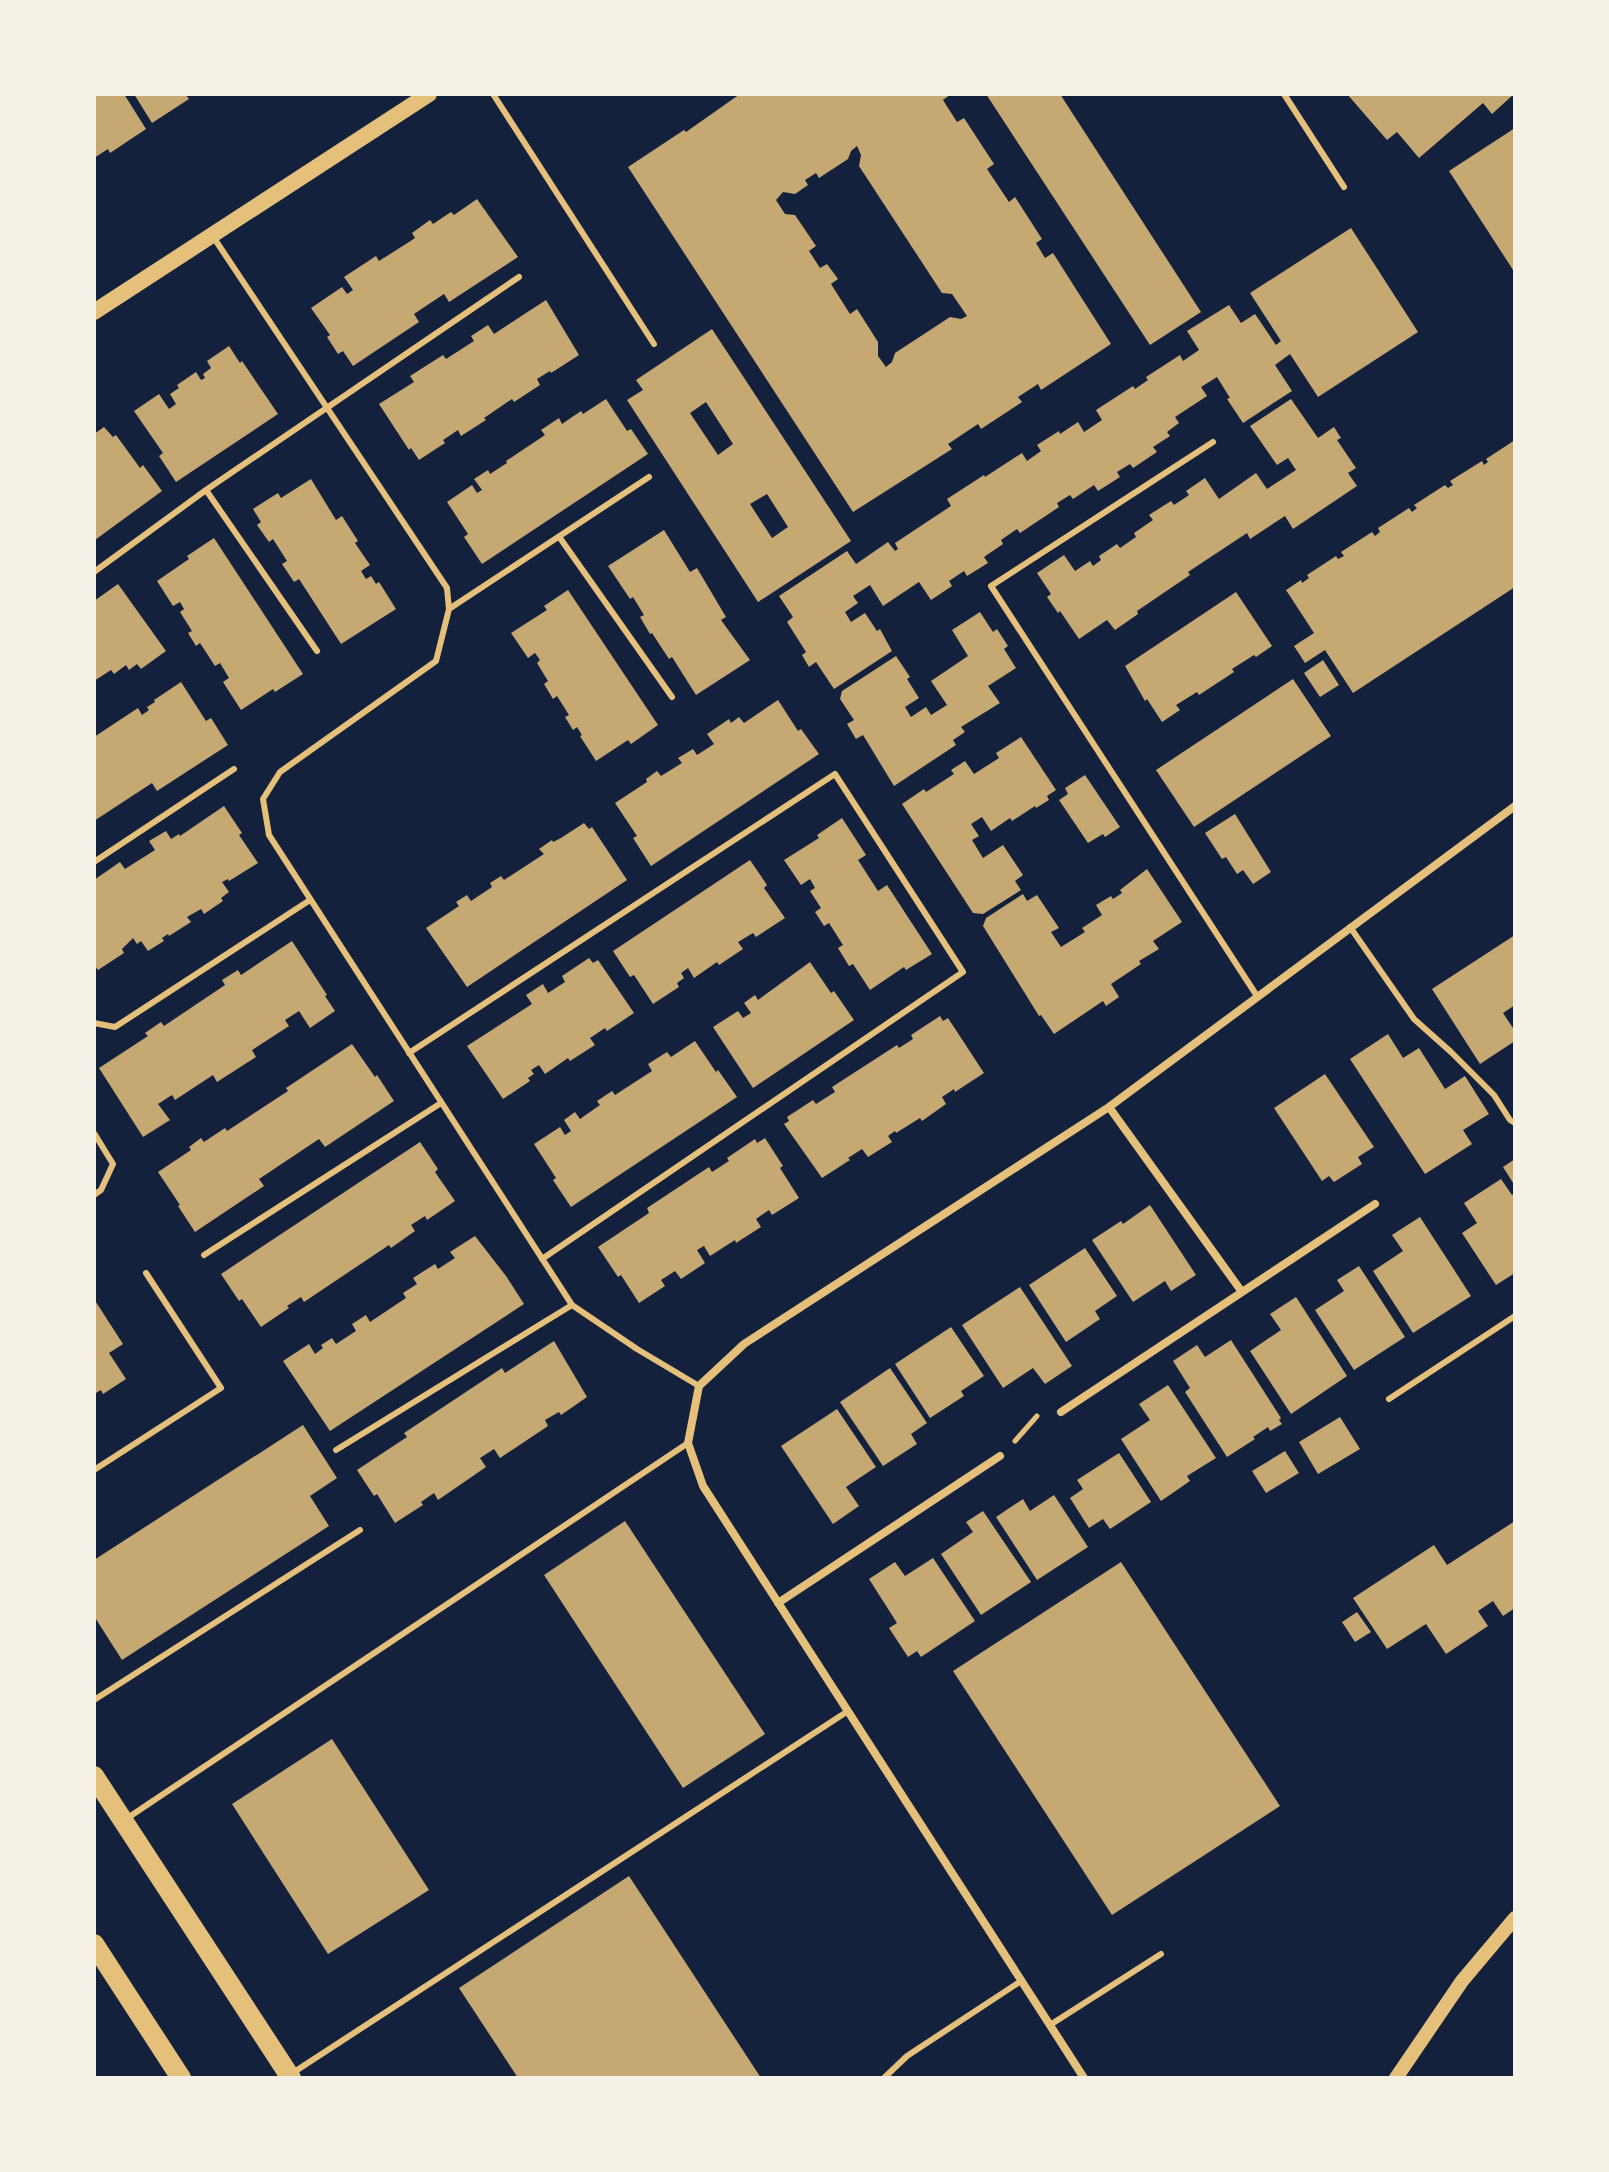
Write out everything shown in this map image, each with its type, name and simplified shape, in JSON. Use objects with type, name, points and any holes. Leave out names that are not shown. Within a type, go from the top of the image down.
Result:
[{"type":"main road","points":[[94,312],[429,94]]},
{"type":"main road","points":[[97,1786],[290,2077]]},
{"type":"main road","points":[[94,1944],[181,2078]]},
{"type":"street","points":[[1084,2078],[703,1486],[688,1443],[699,1386],[744,1344],[1109,1107],[1513,810]]},
{"type":"street","points":[[1109,1107],[1242,1292]]},
{"type":"street","points":[[1061,1412],[1375,1204]]},
{"type":"street","points":[[778,1603],[1000,1456]]},
{"type":"street","points":[[1396,2078],[1462,1981],[1515,1918]]},
{"type":"lane","points":[[493,94],[654,344]]},
{"type":"lane","points":[[1284,94],[1344,187]]},
{"type":"lane","points":[[212,235],[447,588],[449,609],[436,661],[280,772],[263,799],[269,835],[572,1305],[699,1386]]},
{"type":"lane","points":[[94,572],[206,490],[519,277]]},
{"type":"lane","points":[[1213,442],[991,586],[1257,996]]},
{"type":"lane","points":[[449,609],[649,477]]},
{"type":"lane","points":[[206,490],[317,651]]},
{"type":"lane","points":[[560,538],[672,697]]},
{"type":"lane","points":[[94,862],[234,769]]},
{"type":"lane","points":[[409,1053],[835,774],[963,972],[542,1259]]},
{"type":"lane","points":[[94,1023],[115,1027],[310,900]]},
{"type":"lane","points":[[1350,927],[1414,1019],[1494,1095],[1515,1123]]},
{"type":"lane","points":[[204,1255],[441,1103]]},
{"type":"lane","points":[[94,1133],[113,1164],[101,1190],[94,1195]]},
{"type":"lane","points":[[94,1470],[221,1388],[146,1273]]},
{"type":"lane","points":[[336,1450],[572,1305]]},
{"type":"lane","points":[[1389,1399],[1515,1316]]},
{"type":"lane","points":[[123,1821],[688,1443]]},
{"type":"lane","points":[[94,1700],[360,1530]]},
{"type":"lane","points":[[290,2077],[848,1711]]},
{"type":"lane","points":[[1050,2025],[1161,1954]]},
{"type":"lane","points":[[884,2078],[907,2056],[1021,1981]]},
{"type":"path","points":[[1000,1456],[1037,1416],[1048,1410],[1061,1412]]},
{"type":"building","points":[[94,94],[124,94],[146,129],[110,153],[108,149],[94,158]]},
{"type":"building","points":[[134,94],[185,94],[189,99],[152,123]]},
{"type":"building","points":[[740,94],[951,94],[943,100],[957,122],[964,118],[994,164],[987,169],[1009,202],[1015,197],[1042,239],[1036,243],[1045,258],[1053,253],[1111,344],[1041,390],[1038,384],[1018,397],[1022,402],[981,429],[978,424],[948,444],[952,449],[853,512],[628,167],[684,130],[686,132]],"holes":[[[857,146],[861,155],[859,166],[942,293],[952,294],[967,316],[961,319],[950,317],[895,353],[886,367],[878,356],[878,342],[857,309],[850,314],[831,284],[838,279],[827,264],[820,268],[809,251],[816,246],[795,215],[785,214],[776,200],[783,192],[795,194],[808,185],[805,180],[816,173],[819,178],[848,159]]]},
{"type":"building","points":[[986,94],[1060,94],[1201,312],[1150,345]]},
{"type":"building","points":[[1347,94],[1514,94],[1492,114],[1483,103],[1419,158],[1397,132],[1387,140]]},
{"type":"building","points":[[1515,128],[1515,273],[1449,171]]},
{"type":"building","points":[[477,199],[518,257],[449,302],[444,294],[414,314],[419,322],[353,366],[343,351],[338,354],[327,337],[330,335],[311,308],[342,287],[347,294],[353,290],[344,277],[376,256],[379,261],[409,242],[415,238],[412,233],[430,220],[433,224],[451,212],[454,215]]},
{"type":"building","points":[[1351,228],[1418,332],[1318,397],[1290,354],[1275,365],[1292,391],[1243,423],[1217,377],[1201,387],[1207,396],[1175,417],[1179,423],[1167,432],[1170,436],[1153,447],[1157,452],[1133,468],[1130,464],[1117,472],[1120,477],[1098,491],[1094,485],[1073,499],[1070,495],[1057,503],[1059,507],[1020,533],[1017,529],[984,557],[988,563],[967,576],[964,571],[949,581],[952,586],[931,600],[919,582],[883,606],[870,585],[853,596],[858,603],[845,612],[851,622],[865,613],[877,631],[880,629],[892,651],[834,689],[816,662],[809,667],[802,655],[806,652],[787,622],[793,617],[779,596],[847,551],[856,564],[888,542],[895,551],[898,549],[895,543],[951,506],[947,499],[984,475],[1022,453],[1027,461],[1041,451],[1037,445],[1078,422],[1084,432],[1102,420],[1096,410],[1133,386],[1135,389],[1148,380],[1146,377],[1180,355],[1183,361],[1199,350],[1187,331],[1229,305],[1241,323],[1255,314],[1276,345],[1281,341],[1250,293]]},
{"type":"building","points":[[546,300],[579,355],[537,379],[540,385],[514,402],[512,399],[461,436],[458,430],[419,460],[379,404],[414,382],[410,376],[443,355],[446,359],[474,341],[471,336],[488,325],[494,334]]},
{"type":"building","points":[[712,329],[851,541],[758,602],[627,400],[643,390],[636,380]],"holes":[[[706,402],[733,444],[718,455],[690,413]],[[767,494],[788,527],[772,538],[750,504]]]},
{"type":"building","points":[[229,346],[278,414],[176,482],[159,456],[163,453],[134,411],[159,394],[169,409],[176,404],[170,394],[179,388],[177,385],[196,372],[201,380],[205,378],[203,374],[211,368],[207,361]]},
{"type":"building","points":[[606,399],[627,431],[631,429],[648,454],[482,564],[464,537],[468,534],[447,502],[472,485],[477,493],[482,490],[474,479],[488,470],[490,474],[507,463],[545,435],[541,430],[559,418],[562,424]]},
{"type":"building","points":[[1291,399],[1318,438],[1334,427],[1341,438],[1337,440],[1356,468],[1348,473],[1357,486],[1293,529],[1285,516],[1250,539],[1247,533],[1188,572],[1190,575],[1115,630],[1107,620],[1079,639],[1047,597],[1051,594],[1037,573],[1064,555],[1075,571],[1090,561],[1093,566],[1101,560],[1099,556],[1117,544],[1120,548],[1136,537],[1134,533],[1153,520],[1149,515],[1171,501],[1174,505],[1189,495],[1186,491],[1205,478],[1219,499],[1256,473],[1267,489],[1296,470],[1288,458],[1277,465],[1250,426]]},
{"type":"building","points":[[104,427],[113,437],[116,435],[140,468],[143,465],[162,491],[95,540],[94,434]]},
{"type":"building","points":[[1515,440],[1515,587],[1353,693],[1325,650],[1305,663],[1294,646],[1314,633],[1286,590],[1301,580],[1302,583],[1309,578],[1307,575],[1336,556],[1338,559],[1344,556],[1341,552],[1372,532],[1375,536],[1380,532],[1378,528],[1409,508],[1412,512],[1417,508],[1414,505],[1445,485],[1448,488],[1453,485],[1450,481],[1482,461],[1484,465],[1488,462],[1486,459]]},
{"type":"building","points":[[311,479],[336,520],[342,516],[358,541],[355,543],[370,565],[361,571],[366,579],[371,576],[376,584],[379,582],[396,609],[341,644],[299,579],[294,582],[282,564],[287,561],[273,539],[269,542],[257,525],[261,522],[253,509],[278,493],[281,498]]},
{"type":"building","points":[[664,530],[690,572],[697,568],[726,617],[721,620],[750,660],[696,695],[672,657],[669,659],[650,634],[640,617],[644,615],[633,597],[630,599],[608,566]]},
{"type":"building","points":[[214,538],[303,674],[241,710],[223,682],[229,678],[220,663],[215,666],[200,643],[196,646],[188,633],[192,631],[180,612],[184,609],[180,602],[173,606],[157,581]]},
{"type":"building","points":[[118,584],[166,651],[141,669],[137,664],[129,670],[126,665],[114,674],[111,670],[94,681],[94,601]]},
{"type":"building","points":[[568,590],[658,725],[631,744],[628,740],[596,761],[577,727],[573,730],[565,717],[569,715],[557,696],[553,699],[544,684],[548,681],[537,663],[540,660],[535,653],[528,658],[511,633],[547,610],[544,606]]},
{"type":"building","points":[[1236,592],[1272,646],[1232,669],[1234,672],[1199,695],[1197,692],[1176,705],[1180,710],[1162,722],[1147,699],[1145,701],[1125,666]]},
{"type":"building","points":[[980,612],[993,632],[997,629],[1008,646],[1004,649],[1016,668],[988,686],[1000,703],[961,727],[965,732],[953,740],[956,745],[894,786],[863,735],[856,739],[847,724],[854,720],[840,699],[842,691],[896,656],[919,698],[905,707],[911,717],[926,707],[931,715],[947,705],[931,681],[968,656],[952,630]]},
{"type":"building","points":[[1323,660],[1339,685],[1320,697],[1304,673]]},
{"type":"building","points":[[1293,679],[1331,736],[1194,827],[1156,770]]},
{"type":"building","points":[[181,682],[206,721],[211,718],[228,745],[157,791],[152,783],[94,821],[94,737],[138,708],[142,715],[154,700]]},
{"type":"building","points":[[778,700],[798,731],[801,729],[819,754],[651,866],[633,838],[637,836],[615,803],[647,782],[646,779],[657,771],[661,776],[682,763],[678,758],[693,749],[697,755],[714,744],[707,734],[729,719],[731,723],[739,717],[744,723]]},
{"type":"building","points":[[1021,737],[1056,790],[1047,796],[1049,800],[1012,821],[1010,818],[991,831],[982,817],[971,824],[979,836],[972,840],[983,858],[1003,845],[1023,875],[1015,881],[1021,890],[983,914],[973,913],[902,804],[954,774],[951,770],[965,761],[974,774],[999,758],[996,753]]},
{"type":"building","points":[[1085,775],[1120,827],[1088,843],[1059,800],[1068,794],[1065,788]]},
{"type":"building","points":[[224,806],[258,863],[222,882],[229,892],[221,898],[223,901],[204,914],[201,909],[187,917],[191,922],[162,938],[164,941],[148,951],[141,941],[137,944],[133,938],[122,949],[124,953],[98,970],[94,965],[94,880],[120,862],[125,869],[155,850],[149,841],[166,831],[171,839],[180,836]]},
{"type":"building","points":[[1235,814],[1271,872],[1253,884],[1243,870],[1237,874],[1226,857],[1222,859],[1205,833]]},
{"type":"building","points":[[842,818],[866,855],[858,860],[878,891],[887,885],[932,954],[906,970],[904,967],[870,990],[853,964],[849,966],[838,948],[843,945],[829,923],[824,926],[815,912],[821,908],[810,891],[815,888],[810,879],[801,885],[784,860],[819,838],[817,835]]},
{"type":"building","points":[[584,823],[589,829],[592,827],[627,880],[467,987],[426,928],[459,906],[456,902],[467,895],[471,901],[492,887],[490,883],[501,876],[504,880],[544,854],[539,849],[552,840],[561,838]]},
{"type":"building","points":[[750,860],[767,885],[764,888],[785,918],[756,937],[753,933],[738,942],[743,949],[694,978],[688,968],[681,973],[684,978],[677,983],[679,987],[653,1004],[613,951]]},
{"type":"building","points":[[1147,869],[1182,922],[1153,941],[1159,949],[1111,984],[1119,997],[1106,1006],[1103,1001],[1054,1034],[1039,1016],[983,926],[986,918],[1023,894],[1027,901],[1037,895],[1059,928],[1051,932],[1061,947],[1085,932],[1082,928],[1102,915],[1096,905],[1122,893],[1120,890]]},
{"type":"building","points":[[1515,935],[1515,1005],[1503,1013],[1515,1031],[1515,1041],[1480,1064],[1432,989]]},
{"type":"building","points":[[292,941],[335,1011],[310,1028],[299,1011],[285,1020],[289,1026],[252,1050],[256,1057],[217,1082],[213,1075],[175,1100],[172,1095],[158,1104],[170,1120],[143,1137],[99,1068],[148,1036],[145,1033],[161,1022],[164,1026],[225,985],[222,980],[238,970],[241,975]]},
{"type":"building","points":[[589,958],[593,963],[598,960],[634,1013],[590,1038],[595,1045],[570,1061],[568,1058],[545,1074],[539,1065],[531,1070],[534,1074],[528,1078],[530,1081],[503,1099],[467,1046],[532,1004],[526,995],[543,984],[548,993],[565,982],[562,976]]},
{"type":"building","points":[[810,962],[854,1020],[753,1088],[713,1027],[738,1011],[743,1018],[751,1013],[744,1003],[755,995],[758,1000]]},
{"type":"building","points":[[940,1016],[943,1021],[948,1018],[984,1073],[942,1097],[946,1104],[922,1121],[920,1118],[888,1136],[892,1142],[868,1157],[862,1149],[822,1178],[784,1124],[789,1121],[787,1117],[813,1100],[816,1104],[835,1092],[832,1087],[897,1045],[899,1048],[913,1039],[911,1035]]},
{"type":"building","points":[[1388,1034],[1403,1058],[1419,1048],[1445,1089],[1465,1076],[1489,1114],[1463,1130],[1472,1144],[1425,1174],[1350,1059]]},
{"type":"building","points":[[695,1041],[737,1097],[571,1207],[534,1144],[560,1127],[565,1135],[571,1131],[564,1120],[575,1112],[580,1119],[600,1105],[597,1101],[612,1091],[615,1095],[652,1071],[648,1064],[667,1052],[671,1057]]},
{"type":"building","points":[[352,1044],[394,1101],[325,1147],[319,1139],[259,1179],[264,1186],[195,1232],[158,1172],[191,1150],[189,1147],[201,1138],[204,1142],[225,1128],[227,1131]]},
{"type":"building","points":[[1325,1074],[1374,1147],[1358,1157],[1362,1164],[1334,1182],[1329,1176],[1322,1181],[1274,1108]]},
{"type":"building","points":[[765,1138],[799,1198],[772,1215],[769,1210],[756,1219],[761,1227],[736,1243],[735,1240],[710,1256],[704,1246],[697,1250],[705,1263],[681,1279],[675,1271],[661,1280],[665,1286],[639,1303],[598,1247],[649,1213],[647,1208],[709,1167],[712,1172],[755,1139],[757,1143]]},
{"type":"building","points":[[420,1142],[438,1169],[435,1172],[455,1201],[427,1220],[425,1216],[411,1225],[415,1231],[391,1248],[389,1245],[304,1302],[301,1297],[261,1327],[221,1274]]},
{"type":"building","points":[[1515,1159],[1515,1186],[1503,1167]]},
{"type":"building","points":[[1501,1179],[1512,1195],[1515,1193],[1515,1273],[1496,1285],[1462,1233],[1477,1223],[1464,1203]]},
{"type":"building","points":[[1150,1205],[1196,1275],[1171,1291],[1165,1281],[1133,1302],[1092,1240]]},
{"type":"building","points":[[1420,1217],[1471,1296],[1413,1333],[1373,1271],[1403,1251],[1392,1235]]},
{"type":"building","points":[[475,1236],[524,1304],[330,1431],[283,1361],[309,1344],[315,1354],[323,1348],[321,1345],[332,1338],[336,1344],[356,1331],[352,1324],[366,1315],[370,1322],[406,1298],[403,1293],[417,1284],[413,1278],[435,1264],[438,1269],[455,1258],[450,1252]]},
{"type":"building","points":[[1085,1248],[1117,1296],[1095,1311],[1100,1319],[1066,1342],[1029,1285]]},
{"type":"building","points":[[1359,1266],[1405,1337],[1354,1370],[1315,1310],[1344,1291],[1337,1280]]},
{"type":"building","points":[[1020,1287],[1072,1366],[1045,1384],[1033,1368],[1003,1388],[962,1325]]},
{"type":"building","points":[[1296,1297],[1347,1376],[1291,1414],[1250,1351],[1281,1330],[1270,1314]]},
{"type":"building","points":[[94,1299],[123,1344],[109,1353],[126,1379],[103,1394],[101,1390],[94,1394]]},
{"type":"building","points":[[951,1327],[984,1376],[961,1391],[964,1396],[930,1418],[895,1364]]},
{"type":"building","points":[[1231,1340],[1282,1424],[1270,1431],[1268,1427],[1227,1457],[1185,1392],[1190,1388],[1173,1361],[1197,1345],[1205,1357]]},
{"type":"building","points":[[554,1341],[587,1397],[561,1415],[559,1412],[545,1420],[548,1426],[500,1458],[494,1449],[480,1458],[486,1467],[438,1500],[434,1493],[421,1502],[423,1505],[395,1523],[357,1470],[407,1437],[404,1433],[502,1368],[505,1373]]},
{"type":"building","points":[[890,1368],[927,1423],[911,1434],[917,1444],[883,1466],[840,1402]]},
{"type":"building","points":[[1168,1385],[1216,1458],[1187,1476],[1190,1481],[1161,1501],[1121,1439],[1150,1420],[1139,1404]]},
{"type":"building","points":[[837,1409],[876,1467],[846,1487],[859,1506],[833,1524],[781,1446]]},
{"type":"building","points":[[1340,1417],[1360,1449],[1318,1474],[1299,1442]]},
{"type":"building","points":[[303,1425],[337,1478],[310,1496],[329,1526],[122,1660],[94,1616],[94,1560]]},
{"type":"building","points":[[1285,1451],[1299,1473],[1266,1493],[1252,1471]]},
{"type":"building","points":[[1119,1453],[1151,1502],[1110,1529],[1103,1519],[1089,1528],[1070,1498],[1083,1489],[1077,1480]]},
{"type":"building","points":[[1054,1495],[1088,1547],[1037,1580],[996,1517],[1023,1499],[1030,1511]]},
{"type":"building","points":[[983,1511],[1031,1582],[981,1615],[941,1554],[973,1532],[966,1522]]},
{"type":"building","points":[[625,1521],[765,1734],[683,1788],[544,1575]]},
{"type":"building","points":[[1515,1521],[1515,1608],[1503,1616],[1493,1601],[1478,1611],[1488,1626],[1446,1654],[1426,1624],[1387,1649],[1353,1598],[1434,1545],[1447,1565]]},
{"type":"building","points":[[933,1558],[975,1621],[921,1657],[917,1651],[908,1657],[889,1628],[897,1623],[869,1579],[895,1562],[905,1576]]},
{"type":"building","points":[[1121,1562],[1280,1806],[1112,1915],[953,1671]]},
{"type":"building","points":[[1357,1612],[1371,1632],[1355,1642],[1342,1622]]},
{"type":"building","points":[[332,1739],[429,1890],[328,1954],[232,1804]]},
{"type":"building","points":[[629,1876],[761,2078],[518,2078],[459,1988]]}]
